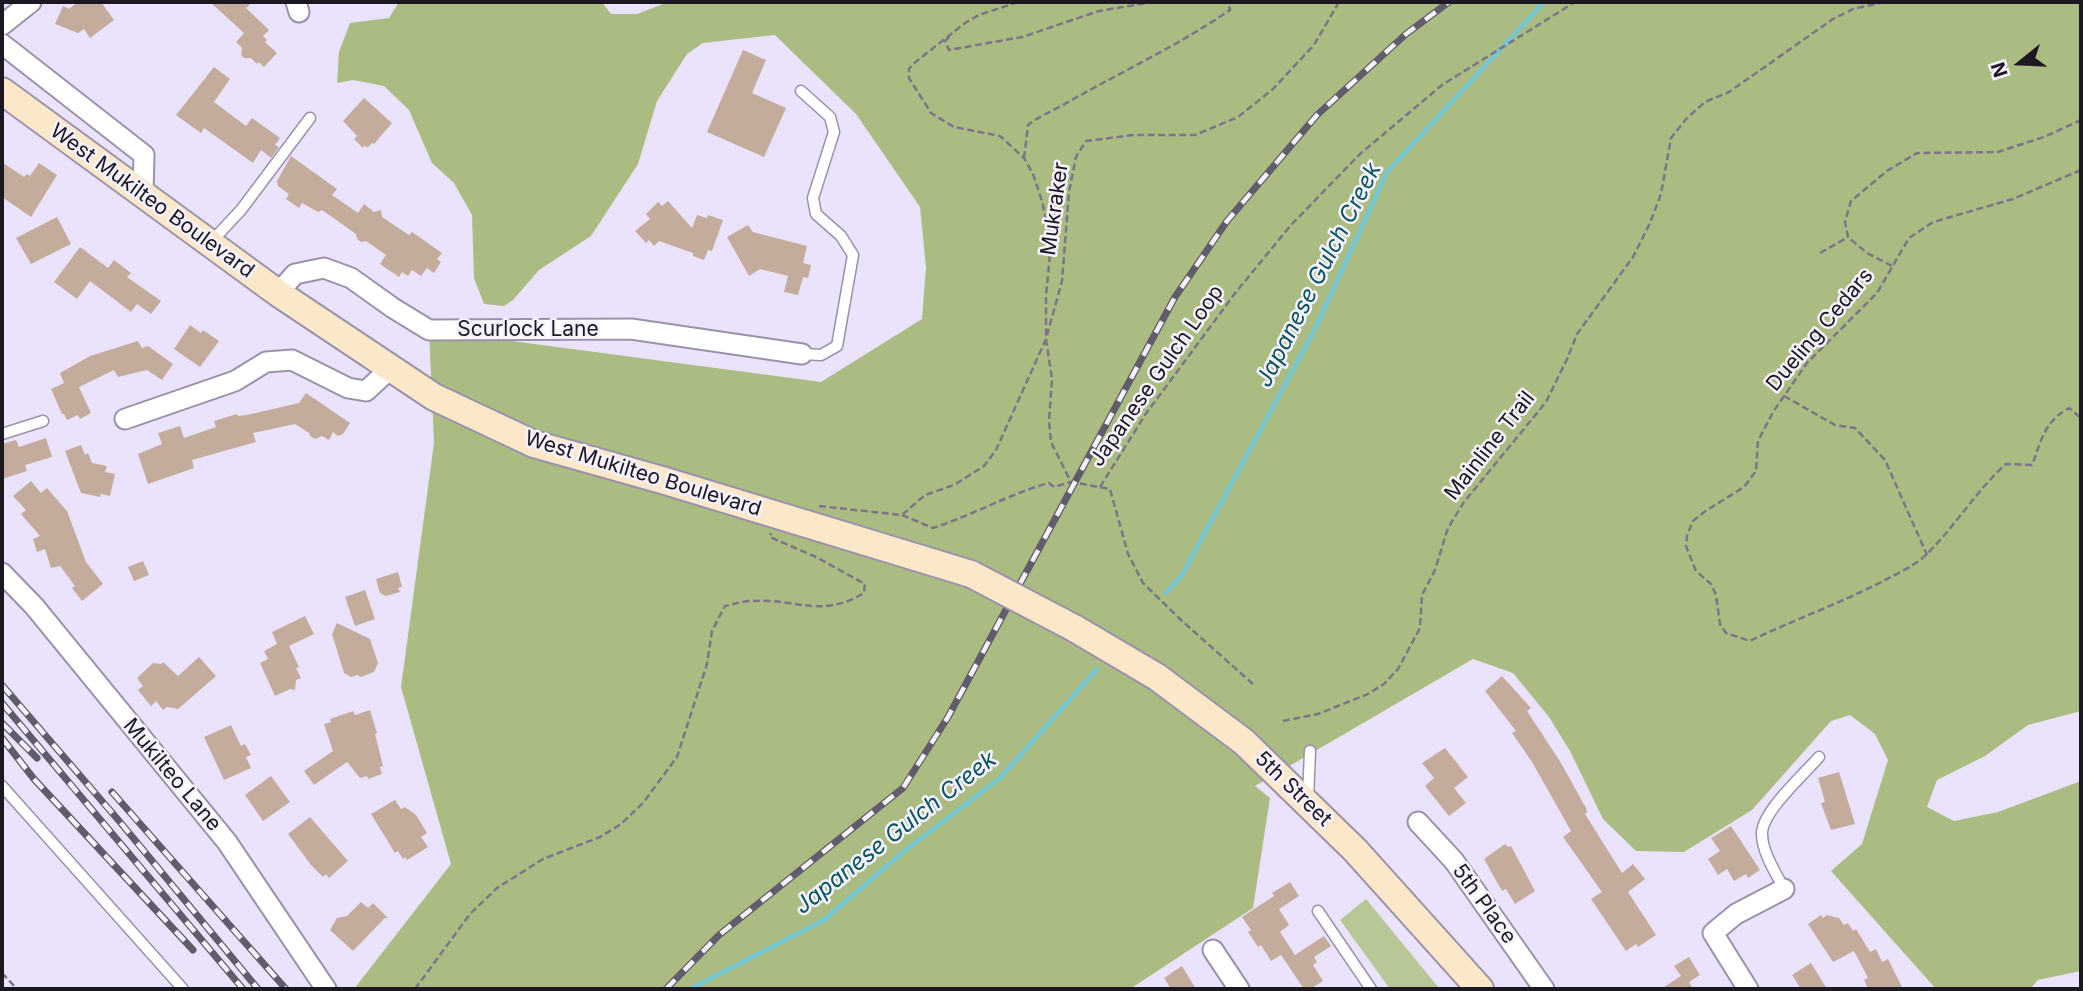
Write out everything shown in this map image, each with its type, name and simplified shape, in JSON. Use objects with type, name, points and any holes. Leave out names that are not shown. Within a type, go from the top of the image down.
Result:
[{"type":"main road","name":"West Mukilteo Boulevard","points":[[2,91],[278,293],[434,397],[534,444],[971,574],[1074,628]]},
{"type":"main road","name":"5th Street","points":[[1074,628],[1157,677],[1234,733],[1355,850],[1480,989]]},
{"type":"street","points":[[2,25],[31,2]]},
{"type":"street","points":[[2,44],[144,155],[143,194]]},
{"type":"street","name":"Scurlock Lane","points":[[278,293],[295,274],[324,268],[351,278],[429,330],[631,330],[802,354]]},
{"type":"street","points":[[125,419],[235,381],[266,362],[292,360],[348,388],[366,391],[391,369]]},
{"type":"street","name":"Mukilteo Lane","points":[[2,573],[34,606],[227,842],[326,989]]},
{"type":"street","name":"5th Place","points":[[1418,822],[1454,861],[1544,989]]},
{"type":"street","points":[[1748,989],[1713,933],[1736,914],[1784,889]]},
{"type":"street","points":[[1213,950],[1239,989]]},
{"type":"lane","points":[[801,91],[830,117],[834,132],[813,198],[816,214],[841,236],[853,255],[837,346],[821,355],[802,354]]},
{"type":"lane","points":[[210,243],[241,210],[310,118]]},
{"type":"lane","points":[[2,434],[43,421]]},
{"type":"lane","points":[[1308,802],[1310,751]]},
{"type":"lane","points":[[1784,889],[1771,864],[1762,832],[1772,810],[1819,757]]},
{"type":"lane","points":[[2,786],[183,989]]},
{"type":"lane","points":[[1318,911],[1371,989]]},
{"type":"path","name":"Japanese Gulch Loop","points":[[1018,2],[979,15],[954,32],[919,58],[909,69],[909,78],[931,113],[954,127],[1000,136],[1024,158],[1033,174],[1051,243],[1046,296],[1046,339],[1052,379],[1049,421],[1051,442],[1071,482],[1100,487],[1145,415],[1236,292],[1291,225],[1360,154],[1442,85],[1575,2]]},
{"type":"path","points":[[954,32],[945,41],[949,50],[1022,37],[1099,12],[1153,2]]},
{"type":"path","points":[[1024,158],[1028,125],[1034,120],[1198,33],[1230,10],[1228,2]]},
{"type":"path","name":"Mukraker","points":[[1046,339],[1062,281],[1069,192],[1076,157],[1086,141],[1133,135],[1195,135],[1238,117],[1273,89],[1314,45],[1339,2]]},
{"type":"path","name":"Mainline Trail","points":[[1283,721],[1318,714],[1368,694],[1384,684],[1398,668],[1420,628],[1422,596],[1435,570],[1448,528],[1464,502],[1546,402],[1577,334],[1633,257],[1661,194],[1671,138],[1687,118],[1706,102],[1729,92],[1833,19],[1853,9],[1885,2]]},
{"type":"path","points":[[1892,266],[1867,253],[1848,237],[1845,222],[1851,201],[1902,160],[1917,153],[1998,152],[2044,137],[2081,120]]},
{"type":"path","name":"Dueling Cedars","points":[[2081,170],[2013,199],[1933,222],[1909,238],[1877,293],[1807,363],[1773,412],[1759,441],[1756,471],[1744,488],[1693,521],[1687,536],[1686,546],[1696,571],[1711,584],[1716,595],[1720,624],[1726,633],[1750,641],[1790,621],[1847,600],[1906,569],[1927,555],[1981,487],[2006,464],[2032,465],[2046,428],[2056,415],[2069,408],[2081,418]]},
{"type":"path","points":[[1820,253],[1848,237]]},
{"type":"path","points":[[902,515],[925,495],[954,485],[984,466],[996,450],[1046,339]]},
{"type":"path","points":[[1784,396],[1835,425],[1855,428],[1885,460],[1927,555]]},
{"type":"path","points":[[811,507],[823,505],[902,515],[933,528],[968,517],[1031,488],[1049,483],[1054,486],[1071,482]]},
{"type":"path","points":[[1100,487],[1110,489],[1128,554],[1143,583],[1253,684]]},
{"type":"path","points":[[415,989],[470,914],[497,888],[542,859],[600,837],[621,824],[643,803],[677,757],[707,664],[712,631],[725,606],[750,600],[821,608],[850,601],[864,593],[865,584],[816,556],[770,537],[775,515]]},
{"type":"path","points":[[2,973],[18,989]]},
{"type":"green space","points":[[399,2],[602,2],[611,14],[637,14],[668,2],[2081,2],[2081,711],[2028,725],[1985,756],[1937,780],[1927,807],[1954,821],[1998,812],[2081,781],[2081,971],[2038,980],[2030,989],[1936,989],[1831,871],[1862,844],[1888,760],[1875,734],[1850,715],[1831,721],[1752,810],[1684,852],[1636,851],[1603,819],[1570,751],[1549,717],[1513,673],[1473,659],[1255,786],[1270,798],[1253,908],[1130,989],[354,989],[451,864],[401,687],[434,443],[429,330],[821,382],[922,319],[926,267],[920,207],[856,114],[775,35],[703,43],[687,54],[657,101],[638,164],[591,236],[539,270],[513,300],[504,306],[484,304],[474,278],[472,215],[454,183],[432,163],[409,110],[384,86],[353,80],[337,83],[339,52],[350,23],[389,18]]},
{"type":"green space","points":[[1366,899],[1439,988],[1390,989],[1340,920]]},
{"type":"building","points":[[78,2],[101,2],[114,20],[90,38],[84,29],[78,33],[55,24],[63,6],[69,9]]},
{"type":"building","points":[[210,2],[253,2],[246,8],[269,30],[263,36],[267,40],[265,42],[277,53],[264,67],[259,62],[257,64],[251,58],[241,55],[242,48],[236,42],[244,33]]},
{"type":"building","points":[[743,50],[766,60],[752,93],[786,108],[764,157],[707,132]]},
{"type":"building","points":[[214,67],[230,79],[214,102],[246,126],[252,118],[280,138],[275,145],[279,147],[271,158],[261,150],[253,163],[204,128],[201,133],[176,115]]},
{"type":"building","points":[[364,98],[392,123],[374,144],[367,148],[365,145],[363,148],[354,139],[357,136],[343,121]]},
{"type":"building","points":[[291,156],[337,189],[332,195],[358,213],[364,204],[374,212],[381,210],[382,217],[409,235],[412,232],[442,253],[437,259],[441,262],[434,273],[427,268],[421,276],[412,270],[408,276],[402,272],[399,277],[380,264],[386,255],[366,241],[361,242],[356,234],[322,210],[318,212],[302,203],[299,208],[286,199],[289,194],[278,186],[277,181]]},
{"type":"building","points":[[2,162],[24,177],[27,174],[30,176],[39,163],[57,175],[31,217],[2,197]]},
{"type":"building","points":[[668,201],[692,228],[697,215],[723,220],[712,251],[708,250],[704,260],[693,256],[693,253],[659,241],[654,246],[649,240],[646,243],[635,231],[650,219],[646,214],[658,202],[662,206]]},
{"type":"building","points":[[57,217],[71,244],[31,264],[16,238]]},
{"type":"building","points":[[748,225],[753,232],[807,246],[803,263],[811,265],[808,278],[803,277],[798,295],[784,292],[788,276],[760,269],[749,276],[727,237]]},
{"type":"building","points":[[80,247],[108,268],[114,260],[131,273],[127,277],[161,301],[151,314],[137,304],[131,312],[90,281],[77,299],[54,282]]},
{"type":"building","points":[[190,325],[219,341],[200,367],[174,349]]},
{"type":"building","points":[[138,341],[142,348],[148,346],[173,364],[162,380],[147,370],[118,377],[114,370],[79,387],[91,413],[80,419],[78,415],[67,420],[51,389],[64,383],[60,373],[90,356]]},
{"type":"building","points":[[306,393],[350,423],[343,434],[338,436],[333,432],[329,440],[322,436],[315,439],[295,424],[253,433],[256,442],[192,460],[194,468],[148,484],[138,454],[162,444],[158,433],[180,426],[184,438],[216,427],[214,421],[237,414],[247,415],[299,403]]},
{"type":"building","points":[[46,438],[52,457],[25,465],[27,471],[2,479],[2,444],[16,440],[19,447]]},
{"type":"building","points":[[81,445],[92,463],[107,466],[105,472],[115,474],[110,496],[81,493],[65,451]]},
{"type":"building","points":[[31,481],[41,493],[47,488],[67,511],[86,562],[103,584],[82,601],[60,566],[51,568],[45,549],[37,552],[33,539],[40,536],[21,514],[26,510],[13,496]]},
{"type":"building","points":[[143,561],[149,575],[134,581],[128,567]]},
{"type":"building","points":[[398,572],[402,587],[398,588],[400,592],[386,596],[380,593],[376,579]]},
{"type":"building","points":[[365,590],[375,619],[355,626],[345,597]]},
{"type":"building","points":[[305,616],[314,634],[289,646],[301,678],[296,680],[295,690],[290,689],[275,696],[260,663],[268,659],[264,651],[277,644],[272,632]]},
{"type":"building","points":[[337,623],[370,639],[378,663],[374,672],[361,677],[351,677],[344,673],[332,634]]},
{"type":"building","points":[[199,657],[216,676],[178,709],[167,707],[163,710],[156,701],[151,706],[138,690],[143,686],[137,678],[153,663],[163,662],[178,676]]},
{"type":"building","points":[[1502,676],[1531,708],[1527,711],[1561,763],[1586,808],[1585,814],[1622,873],[1633,864],[1645,879],[1628,892],[1656,935],[1638,947],[1636,944],[1626,951],[1591,899],[1602,892],[1563,837],[1571,831],[1532,762],[1512,733],[1516,731],[1485,691]]},
{"type":"building","points":[[370,710],[377,733],[375,734],[383,766],[380,767],[382,774],[368,779],[367,776],[360,778],[347,762],[314,785],[304,771],[333,751],[324,724],[331,722],[330,719],[353,711],[355,715]]},
{"type":"building","points":[[231,725],[241,746],[245,744],[251,755],[246,757],[251,768],[224,780],[204,737]]},
{"type":"building","points":[[1445,748],[1468,777],[1454,788],[1466,803],[1449,816],[1425,786],[1434,778],[1422,763]]},
{"type":"building","points":[[1839,772],[1855,824],[1831,830],[1821,803],[1825,802],[1818,778]]},
{"type":"building","points":[[271,776],[290,802],[263,821],[245,795]]},
{"type":"building","points":[[395,800],[401,809],[405,807],[416,815],[427,833],[421,837],[428,847],[407,860],[405,857],[403,859],[398,851],[395,853],[371,814]]},
{"type":"building","points":[[310,817],[348,861],[329,878],[326,874],[323,877],[311,865],[288,834]]},
{"type":"building","points":[[1731,826],[1760,870],[1748,878],[1746,874],[1734,881],[1727,869],[1718,875],[1708,859],[1720,851],[1711,838]]},
{"type":"building","points":[[1505,844],[1511,846],[1535,891],[1515,904],[1506,889],[1502,891],[1484,859]]},
{"type":"building","points":[[1290,882],[1299,896],[1279,909],[1289,925],[1280,932],[1295,955],[1324,936],[1331,946],[1314,957],[1317,962],[1313,965],[1323,981],[1310,989],[1304,989],[1281,955],[1271,961],[1261,945],[1258,947],[1248,932],[1251,930],[1242,917]]},
{"type":"building","points":[[361,902],[368,908],[373,903],[388,918],[353,951],[330,930],[337,918],[347,916]]},
{"type":"building","points":[[1821,915],[1823,918],[1827,915],[1839,918],[1844,925],[1848,923],[1853,931],[1856,929],[1870,952],[1876,949],[1882,962],[1888,959],[1903,989],[1868,989],[1864,980],[1868,978],[1854,951],[1833,962],[1808,924]]},
{"type":"building","points":[[1689,957],[1700,975],[1689,982],[1693,989],[1661,989],[1681,976],[1674,966]]},
{"type":"building","points":[[1811,963],[1827,989],[1801,989],[1792,975]]},
{"type":"building","points":[[1182,966],[1196,989],[1171,989],[1164,978]]},
{"type":"waterway","name":"Japanese Gulch Creek","points":[[1166,593],[1182,575],[1315,329],[1387,172],[1544,2]]},
{"type":"waterway","name":"Japanese Gulch Creek","points":[[690,989],[824,920],[903,852],[1000,778],[1097,669]]},
{"type":"railway","points":[[666,989],[719,935],[903,788],[948,717],[1175,297],[1227,221],[1317,115],[1406,34],[1449,2]]},
{"type":"railway","points":[[2,685],[258,989]]},
{"type":"railway","points":[[2,703],[243,989]]},
{"type":"railway","points":[[2,723],[37,758]]},
{"type":"railway","points":[[2,738],[34,779],[193,950]]},
{"type":"railway","points":[[112,792],[286,989]]}]
